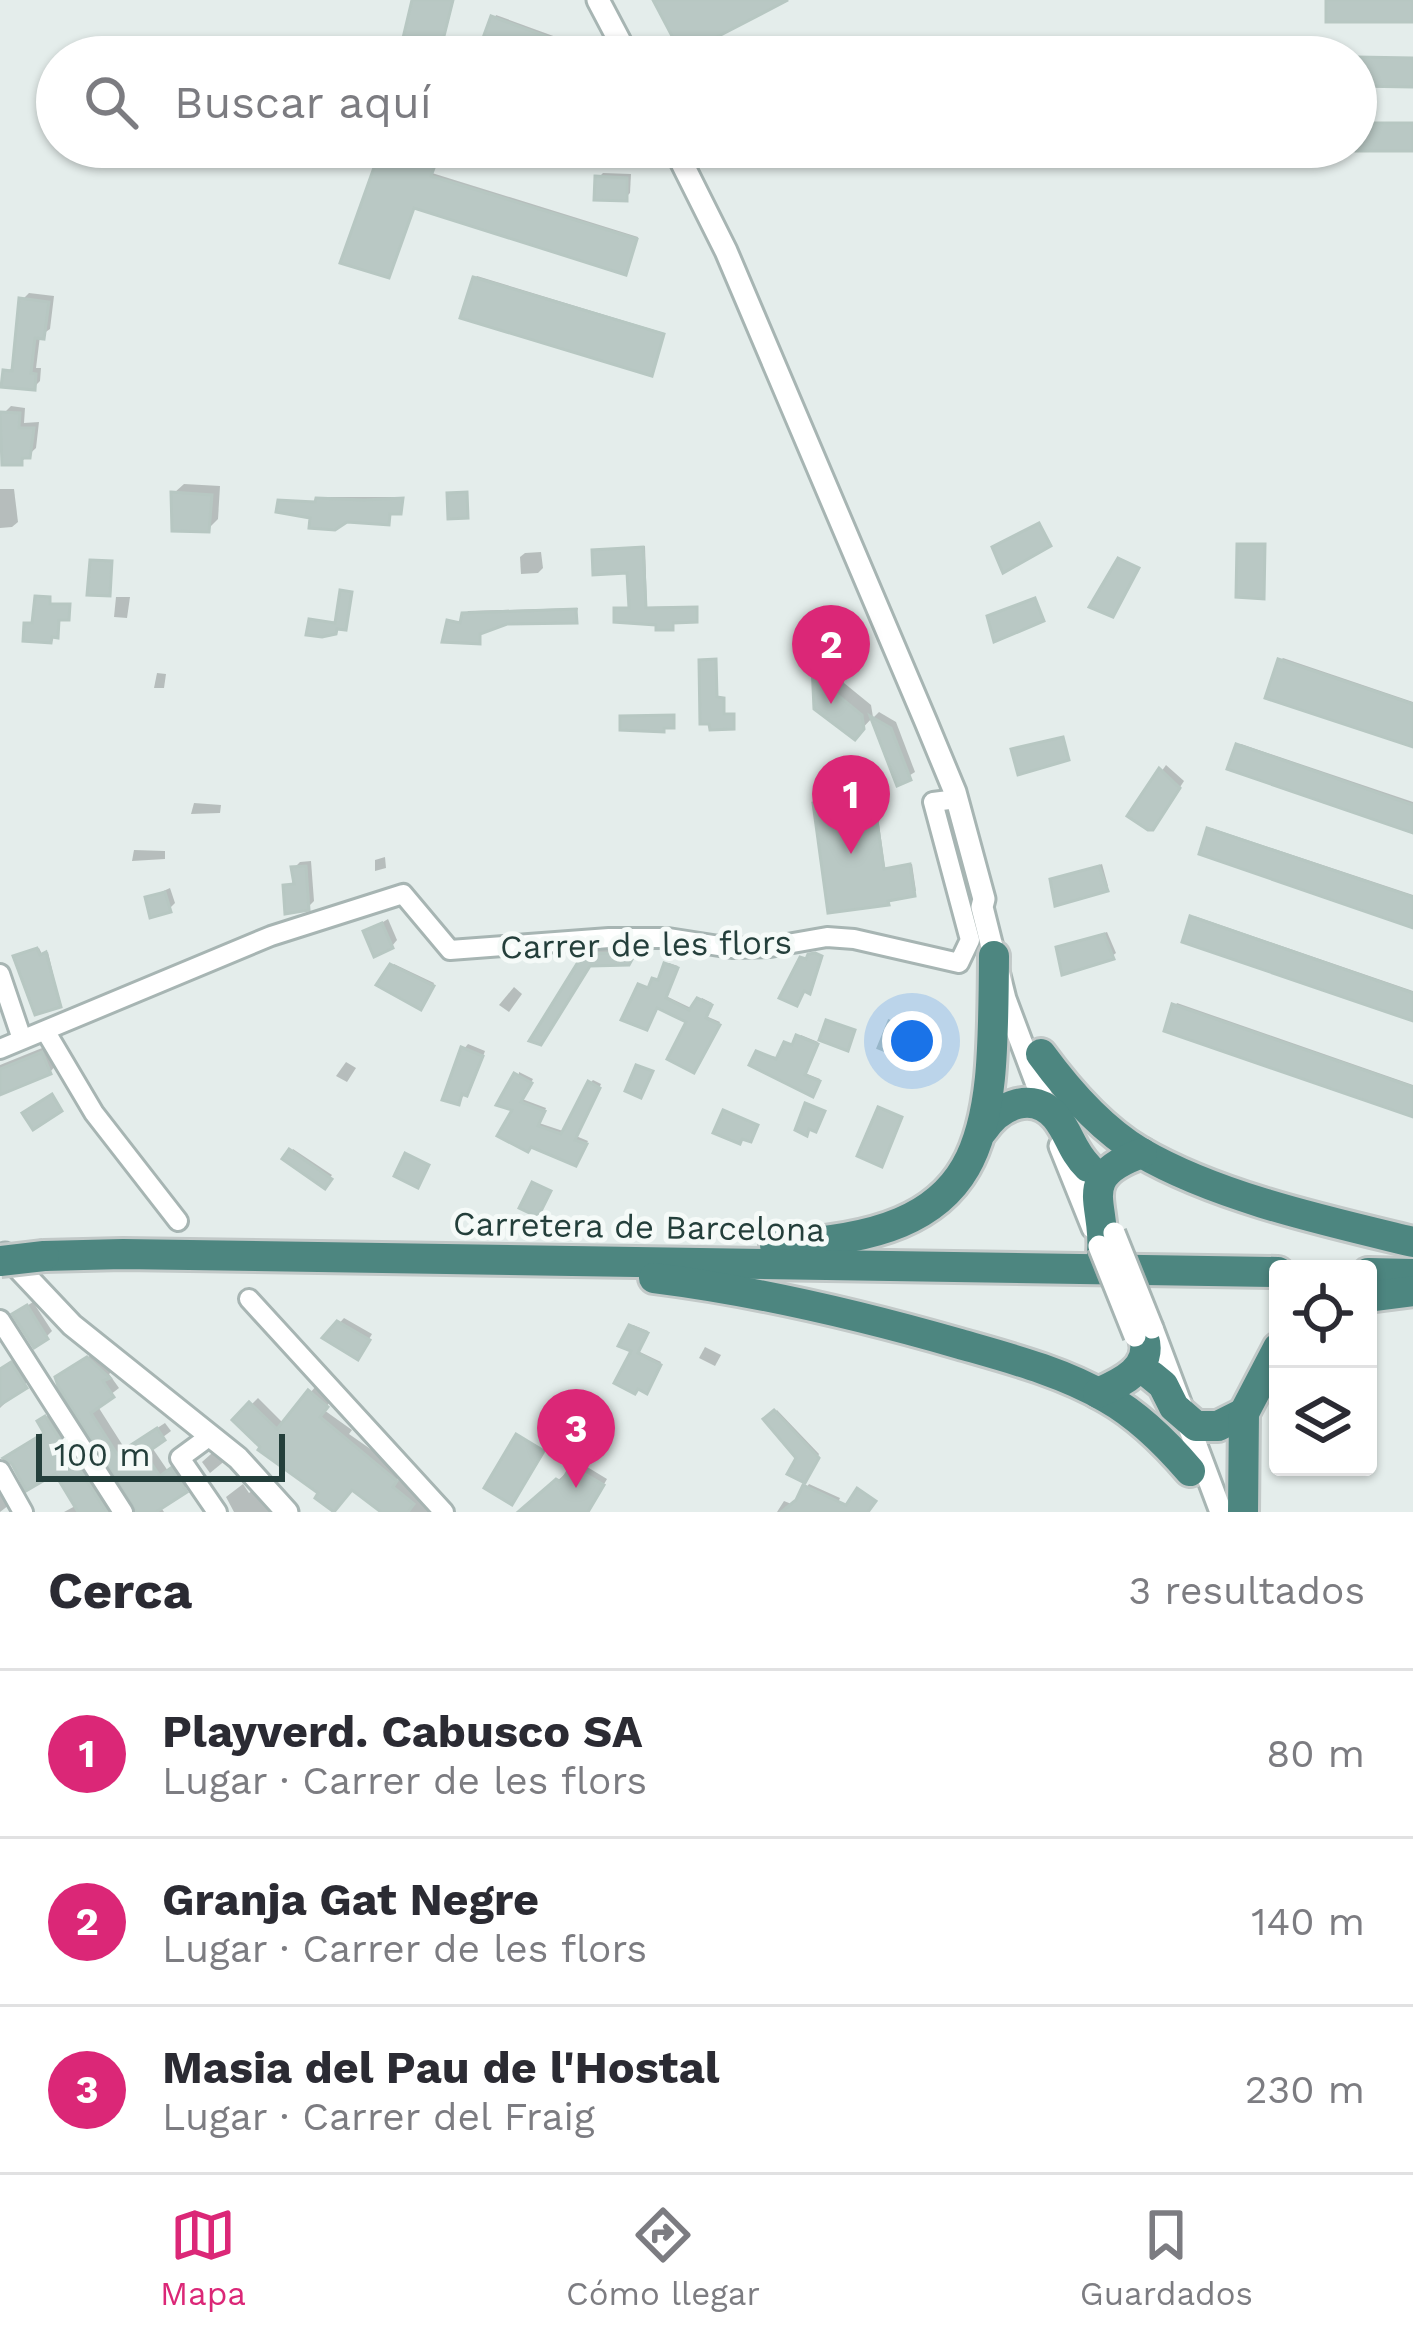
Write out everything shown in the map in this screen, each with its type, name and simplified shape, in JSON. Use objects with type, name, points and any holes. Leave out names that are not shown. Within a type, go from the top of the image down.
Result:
[{"type":"highway","points":[[517,1260],[791,1245],[883,1231],[922,1214],[972,1160],[983,1130],[994,956]]},
{"type":"highway","points":[[1041,1054],[1086,1108],[1142,1153],[1236,1191],[1413,1242]]},
{"type":"highway","points":[[983,1130],[1007,1107],[1023,1102],[1044,1106],[1060,1121],[1072,1152],[1093,1180],[1105,1244]]},
{"type":"highway","points":[[1093,1180],[1142,1153]]},
{"type":"highway","name":"Carretera de Barcelona","points":[[0,1261],[123,1254],[1269,1272]]},
{"type":"highway","points":[[517,1260],[730,1288],[973,1348],[1098,1393],[1137,1418],[1190,1471]]},
{"type":"highway","points":[[1377,1273],[1413,1274]]},
{"type":"highway","points":[[1134,1284],[1134,1310],[1146,1349],[1174,1407],[1196,1426],[1218,1426],[1244,1413]]},
{"type":"highway","points":[[1377,1296],[1413,1292]]},
{"type":"highway","points":[[1098,1393],[1121,1384],[1146,1349]]},
{"type":"highway","points":[[1243,1512],[1244,1413],[1269,1365]]},
{"type":"street","points":[[598,0],[617,36]]},
{"type":"street","points":[[685,168],[726,250],[956,799],[984,898],[1093,1180]]},
{"type":"street","name":"Carrer de les flors","points":[[46,1033],[271,936],[403,894],[451,950],[609,938],[770,947],[827,937],[959,963],[970,940],[933,802],[956,799]]},
{"type":"street","points":[[984,898],[982,907],[1005,999],[1044,1106],[1105,1244],[1209,1512]]},
{"type":"street","points":[[0,974],[22,1039]]},
{"type":"street","points":[[0,1049],[46,1033],[94,1113],[178,1221]]},
{"type":"street","points":[[1105,1244],[1134,1284]]},
{"type":"street","points":[[0,1248],[72,1325],[238,1459],[287,1512]]},
{"type":"street","points":[[249,1299],[444,1512]]},
{"type":"street","points":[[0,1320],[123,1512]]},
{"type":"street","points":[[1146,1349],[1187,1419],[1221,1512]]},
{"type":"street","points":[[209,1436],[180,1457],[217,1512]]},
{"type":"street","points":[[0,1471],[23,1512]]},
{"type":"building","points":[[412,0],[453,0],[444,36],[403,36]]},
{"type":"building","points":[[653,0],[788,0],[719,36],[672,36]]},
{"type":"building","points":[[1326,0],[1413,0],[1413,22],[1326,22]]},
{"type":"building","points":[[491,16],[545,36],[484,36]]},
{"type":"building","points":[[1377,57],[1413,58],[1413,87],[1377,86]]},
{"type":"building","points":[[1377,123],[1413,123],[1413,151],[1377,151]]},
{"type":"building","points":[[374,168],[434,168],[431,176],[637,239],[626,275],[414,208],[389,278],[340,263]]},
{"type":"building","points":[[595,176],[627,178],[627,201],[594,200]]},
{"type":"building","points":[[473,277],[664,334],[652,376],[460,318]]},
{"type":"building","points":[[19,298],[49,302],[44,339],[35,338],[31,373],[36,374],[35,390],[1,387],[3,370],[12,371]]},
{"type":"building","points":[[0,412],[20,413],[19,428],[34,428],[30,458],[22,458],[22,465],[2,465]]},
{"type":"building","points":[[171,492],[212,495],[209,532],[172,531]]},
{"type":"building","points":[[467,492],[468,518],[448,519],[447,493]]},
{"type":"building","points":[[316,498],[403,498],[401,514],[390,514],[389,525],[347,522],[335,530],[309,528],[310,518],[276,512],[278,500],[315,502]]},
{"type":"building","points":[[1039,523],[1051,546],[1003,573],[992,547]]},
{"type":"building","points":[[1237,544],[1265,544],[1264,599],[1236,597]]},
{"type":"building","points":[[643,547],[646,608],[697,607],[697,622],[673,623],[673,630],[656,630],[656,625],[614,622],[614,608],[629,608],[627,573],[593,575],[592,550]]},
{"type":"building","points":[[1118,558],[1139,568],[1113,617],[1089,607]]},
{"type":"building","points":[[90,560],[112,561],[110,596],[87,595]]},
{"type":"building","points":[[340,590],[352,592],[346,630],[322,637],[306,635],[309,619],[335,623]]},
{"type":"building","points":[[35,596],[50,597],[50,604],[70,604],[69,620],[59,620],[58,638],[52,637],[51,643],[23,641],[24,623],[32,623]]},
{"type":"building","points":[[1035,598],[1044,621],[994,642],[987,616]]},
{"type":"building","points":[[576,609],[577,623],[507,624],[480,634],[480,644],[442,642],[447,620],[460,623],[462,613]]},
{"type":"building","points":[[716,659],[717,697],[724,698],[724,714],[734,714],[734,729],[710,730],[709,724],[700,724],[699,660]]},
{"type":"building","points":[[1278,659],[1413,704],[1413,747],[1265,698]]},
{"type":"building","points":[[832,662],[835,693],[862,715],[864,729],[855,740],[814,709],[812,664]]},
{"type":"building","points":[[674,715],[674,728],[664,728],[664,732],[620,730],[620,716]]},
{"type":"building","points":[[870,716],[891,728],[911,780],[897,786]]},
{"type":"building","points":[[1063,737],[1069,760],[1018,775],[1011,749]]},
{"type":"building","points":[[1236,744],[1413,805],[1413,833],[1227,769]]},
{"type":"building","points":[[1159,768],[1180,788],[1153,830],[1148,830],[1127,816]]},
{"type":"building","points":[[873,794],[884,869],[910,864],[915,896],[888,901],[889,905],[828,913],[813,803]]},
{"type":"building","points":[[1207,828],[1413,897],[1413,928],[1199,854]]},
{"type":"building","points":[[306,866],[309,910],[285,914],[283,885],[294,884],[291,867]]},
{"type":"building","points":[[1099,866],[1108,891],[1055,906],[1050,879]]},
{"type":"building","points":[[165,892],[171,912],[150,918],[145,897]]},
{"type":"building","points":[[1190,916],[1413,993],[1413,1021],[1182,942]]},
{"type":"building","points":[[382,923],[393,948],[374,957],[363,931]]},
{"type":"building","points":[[1104,934],[1114,959],[1062,975],[1056,947]]},
{"type":"building","points":[[37,948],[40,955],[46,952],[61,1007],[35,1015],[13,956]]},
{"type":"building","points":[[636,952],[629,965],[590,966],[541,1045],[529,1041],[583,954]]},
{"type":"building","points":[[822,956],[810,994],[804,991],[797,1006],[779,998],[800,957]]},
{"type":"building","points":[[664,963],[678,968],[666,998],[689,1010],[697,998],[712,1005],[706,1018],[720,1025],[694,1073],[667,1059],[686,1022],[657,1008],[647,1030],[621,1020],[638,984],[648,988],[652,978],[658,980]]},
{"type":"building","points":[[390,964],[434,986],[421,1010],[376,985]]},
{"type":"building","points":[[1172,1004],[1413,1087],[1413,1117],[1164,1031]]},
{"type":"building","points":[[826,1020],[855,1030],[848,1051],[819,1040]]},
{"type":"building","points":[[889,1021],[917,1032],[906,1059],[878,1048]]},
{"type":"building","points":[[796,1035],[818,1044],[805,1075],[820,1081],[813,1097],[749,1065],[756,1051],[776,1059],[784,1042],[792,1045]]},
{"type":"building","points":[[461,1047],[483,1056],[459,1105],[442,1100]]},
{"type":"building","points":[[42,1052],[51,1074],[0,1095],[0,1069]]},
{"type":"building","points":[[636,1065],[653,1071],[641,1098],[625,1091]]},
{"type":"building","points":[[514,1073],[532,1083],[521,1102],[545,1111],[538,1126],[561,1134],[588,1081],[600,1088],[575,1140],[587,1144],[576,1166],[531,1147],[528,1152],[497,1136],[512,1110],[496,1105]]},
{"type":"building","points":[[52,1094],[62,1111],[33,1130],[22,1113]]},
{"type":"building","points":[[805,1103],[825,1111],[816,1132],[809,1129],[807,1136],[795,1130]]},
{"type":"building","points":[[878,1107],[902,1117],[882,1167],[857,1156]]},
{"type":"building","points":[[723,1110],[758,1125],[751,1142],[742,1139],[740,1144],[713,1133]]},
{"type":"building","points":[[289,1149],[332,1179],[325,1189],[282,1159]]},
{"type":"building","points":[[405,1153],[429,1165],[418,1188],[394,1176]]},
{"type":"building","points":[[532,1182],[551,1191],[538,1217],[519,1208]]},
{"type":"building","points":[[27,1305],[48,1339],[34,1348],[12,1314]]},
{"type":"building","points":[[337,1321],[370,1340],[358,1360],[322,1338]]},
{"type":"building","points":[[629,1325],[648,1333],[638,1353],[661,1365],[647,1394],[638,1389],[635,1394],[614,1383],[631,1351],[618,1346]]},
{"type":"building","points":[[87,1357],[110,1378],[103,1381],[114,1397],[91,1413],[117,1454],[157,1428],[165,1440],[145,1454],[160,1476],[171,1468],[187,1492],[156,1512],[136,1512],[58,1386],[55,1377]]},
{"type":"building","points":[[11,1362],[27,1388],[0,1405],[0,1369]]},
{"type":"building","points":[[308,1390],[328,1407],[320,1417],[397,1481],[393,1487],[414,1504],[408,1512],[381,1512],[352,1490],[334,1512],[315,1498],[318,1493],[258,1450],[232,1420],[249,1402],[277,1429]]},
{"type":"building","points":[[774,1410],[819,1458],[805,1483],[787,1474],[796,1458],[763,1419]]},
{"type":"building","points":[[45,1416],[107,1512],[78,1512],[55,1474],[26,1491],[12,1464],[3,1458],[44,1433],[37,1421]]},
{"type":"building","points":[[516,1434],[544,1451],[512,1505],[484,1488]]},
{"type":"building","points":[[571,1466],[604,1485],[588,1512],[518,1512],[556,1479],[561,1482]]},
{"type":"building","points":[[803,1485],[846,1505],[857,1488],[876,1501],[868,1512],[781,1512],[796,1500]]},
{"type":"place","name":"Granja Gat Negre","points":[[831,704]]},
{"type":"place","name":"Playverd. Cabusco SA","points":[[851,854]]},
{"type":"place","name":"Masia del Pau de l'Hostal","points":[[576,1488]]}]
